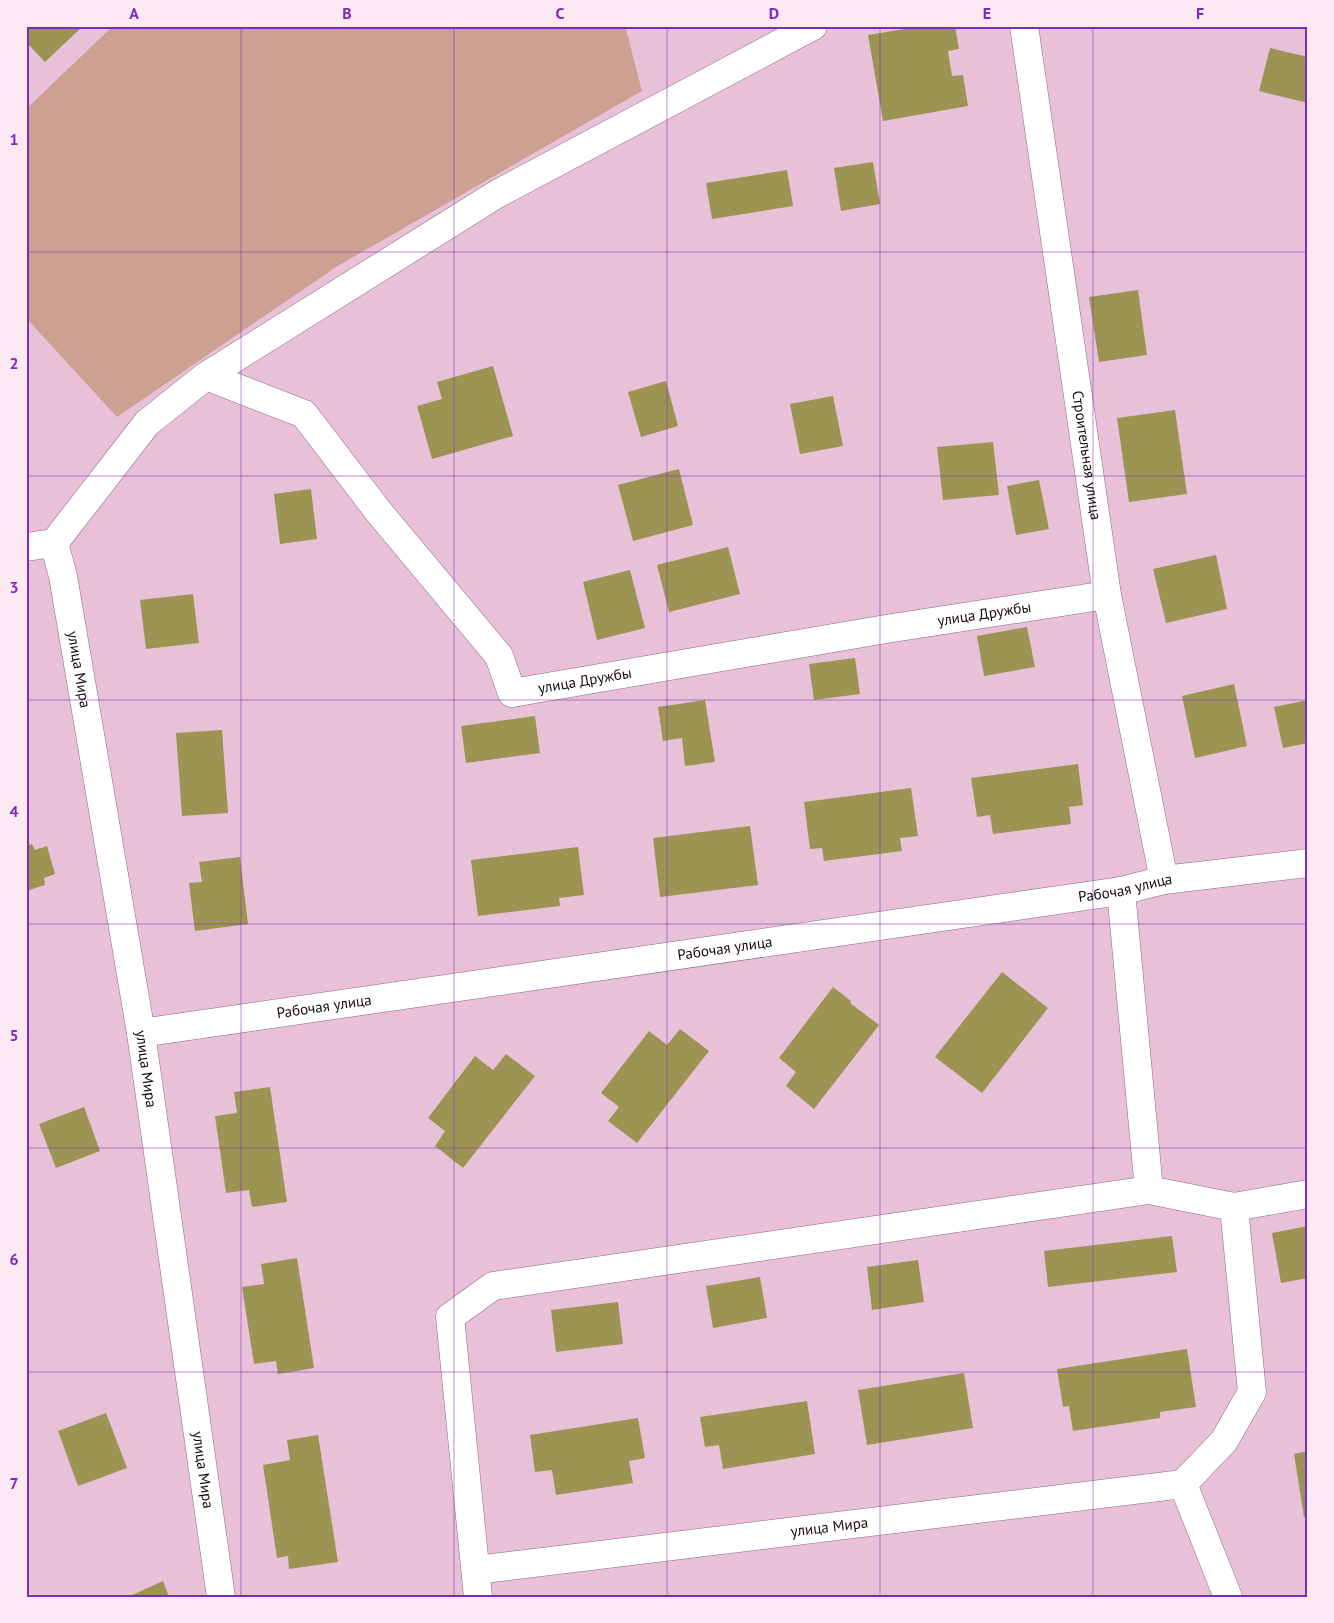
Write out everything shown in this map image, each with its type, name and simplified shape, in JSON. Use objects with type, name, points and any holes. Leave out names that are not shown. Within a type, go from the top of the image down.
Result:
[{"type":"street","points":[[26,547],[54,543],[147,423],[206,376],[497,194],[812,26]]},
{"type":"street","name":"Строительная улица","points":[[1024,26],[1107,595],[1164,880]]},
{"type":"street","name":"улица Дружбы","points":[[206,376],[304,414],[378,511],[499,656],[512,693],[886,628],[1107,595]]},
{"type":"street","name":"улица Мира","points":[[54,543],[63,576],[141,1033],[221,1597]]},
{"type":"street","name":"Рабочая улица","points":[[141,1033],[1121,891],[1164,880],[1308,863]]},
{"type":"street","points":[[1121,891],[1150,1190]]},
{"type":"street","points":[[477,1584],[450,1317],[493,1286],[1150,1190],[1234,1207],[1308,1194]]},
{"type":"street","points":[[1228,1597],[1183,1484],[1224,1441],[1252,1392],[1234,1207]]},
{"type":"street","name":"улица Мира","points":[[477,1584],[1183,1484]]},
{"type":"shaded area","points":[[113,26],[625,26],[642,91],[336,267],[117,417],[26,318],[26,109]]},
{"type":"building","points":[[26,26],[83,26],[45,62],[26,42]]},
{"type":"building","points":[[922,26],[955,26],[959,49],[948,51],[952,76],[963,75],[968,106],[883,121],[868,35]]},
{"type":"building","points":[[1270,48],[1308,57],[1308,103],[1259,91]]},
{"type":"building","points":[[873,162],[880,204],[841,211],[834,168]]},
{"type":"building","points":[[787,170],[793,206],[712,219],[706,183]]},
{"type":"building","points":[[1138,290],[1147,355],[1099,362],[1089,297]]},
{"type":"building","points":[[493,366],[513,436],[432,459],[417,406],[442,399],[437,382]]},
{"type":"building","points":[[666,381],[678,426],[641,437],[628,392]]},
{"type":"building","points":[[833,396],[843,446],[800,454],[790,404]]},
{"type":"building","points":[[1175,410],[1187,494],[1129,502],[1117,418]]},
{"type":"building","points":[[993,442],[999,495],[943,500],[937,447]]},
{"type":"building","points":[[679,469],[693,525],[633,541],[618,485]]},
{"type":"building","points":[[1039,480],[1049,529],[1016,535],[1007,486]]},
{"type":"building","points":[[311,489],[317,539],[280,544],[274,494]]},
{"type":"building","points":[[728,547],[740,594],[669,612],[657,565]]},
{"type":"building","points":[[1216,555],[1227,609],[1166,623],[1153,569]]},
{"type":"building","points":[[630,570],[645,628],[597,640],[583,582]]},
{"type":"building","points":[[193,594],[199,643],[146,649],[140,600]]},
{"type":"building","points":[[1027,627],[1035,667],[984,676],[977,636]]},
{"type":"building","points":[[855,658],[860,694],[814,700],[809,664]]},
{"type":"building","points":[[1234,684],[1247,746],[1195,758],[1182,696]]},
{"type":"building","points":[[705,700],[715,762],[685,766],[682,738],[663,741],[658,707]]},
{"type":"building","points":[[1308,700],[1308,743],[1283,748],[1274,707]]},
{"type":"building","points":[[535,716],[540,753],[466,763],[461,726]]},
{"type":"building","points":[[222,730],[228,813],[182,816],[176,733]]},
{"type":"building","points":[[1078,764],[1083,805],[1069,807],[1071,824],[993,834],[990,815],[977,817],[971,778]]},
{"type":"building","points":[[911,788],[918,836],[900,838],[902,851],[824,861],[822,848],[810,849],[804,802]]},
{"type":"building","points":[[750,826],[758,885],[660,897],[653,838]]},
{"type":"building","points":[[32,844],[35,850],[47,846],[55,874],[44,878],[45,885],[26,891],[26,846]]},
{"type":"building","points":[[578,847],[584,895],[559,898],[560,906],[478,916],[471,860]]},
{"type":"building","points":[[240,857],[248,924],[195,931],[189,883],[202,882],[199,862]]},
{"type":"building","points":[[1002,972],[1048,1008],[982,1093],[935,1057]]},
{"type":"building","points":[[833,987],[851,1001],[850,1003],[879,1025],[814,1109],[786,1086],[796,1072],[779,1058]]},
{"type":"building","points":[[680,1029],[709,1051],[637,1143],[608,1121],[619,1107],[601,1093],[649,1031],[667,1045]]},
{"type":"building","points":[[506,1054],[535,1076],[463,1168],[435,1146],[445,1131],[428,1118],[475,1056],[493,1070]]},
{"type":"building","points":[[270,1087],[287,1202],[252,1207],[249,1190],[226,1193],[215,1116],[237,1113],[234,1092]]},
{"type":"building","points":[[84,1107],[100,1151],[56,1168],[39,1124]]},
{"type":"building","points":[[1308,1226],[1308,1278],[1281,1283],[1272,1233]]},
{"type":"building","points":[[1172,1236],[1177,1272],[1048,1287],[1044,1251]]},
{"type":"building","points":[[297,1258],[314,1368],[278,1374],[276,1361],[254,1364],[242,1287],[264,1284],[261,1264]]},
{"type":"building","points":[[918,1260],[924,1302],[872,1310],[867,1267]]},
{"type":"building","points":[[760,1277],[767,1318],[713,1328],[706,1286]]},
{"type":"building","points":[[618,1302],[623,1344],[556,1352],[551,1310]]},
{"type":"building","points":[[1187,1349],[1196,1407],[1160,1412],[1160,1418],[1073,1431],[1069,1406],[1063,1407],[1057,1369]]},
{"type":"building","points":[[964,1373],[973,1428],[867,1445],[858,1390]]},
{"type":"building","points":[[807,1401],[815,1454],[723,1469],[719,1445],[705,1447],[700,1417]]},
{"type":"building","points":[[106,1413],[127,1468],[78,1486],[58,1431]]},
{"type":"building","points":[[638,1418],[645,1458],[629,1461],[633,1483],[556,1495],[552,1470],[535,1472],[530,1435]]},
{"type":"building","points":[[318,1435],[338,1562],[289,1569],[288,1556],[277,1558],[263,1465],[290,1460],[287,1440]]},
{"type":"building","points":[[1308,1451],[1308,1517],[1304,1517],[1294,1454]]},
{"type":"building","points":[[163,1581],[169,1597],[128,1597]]}]
